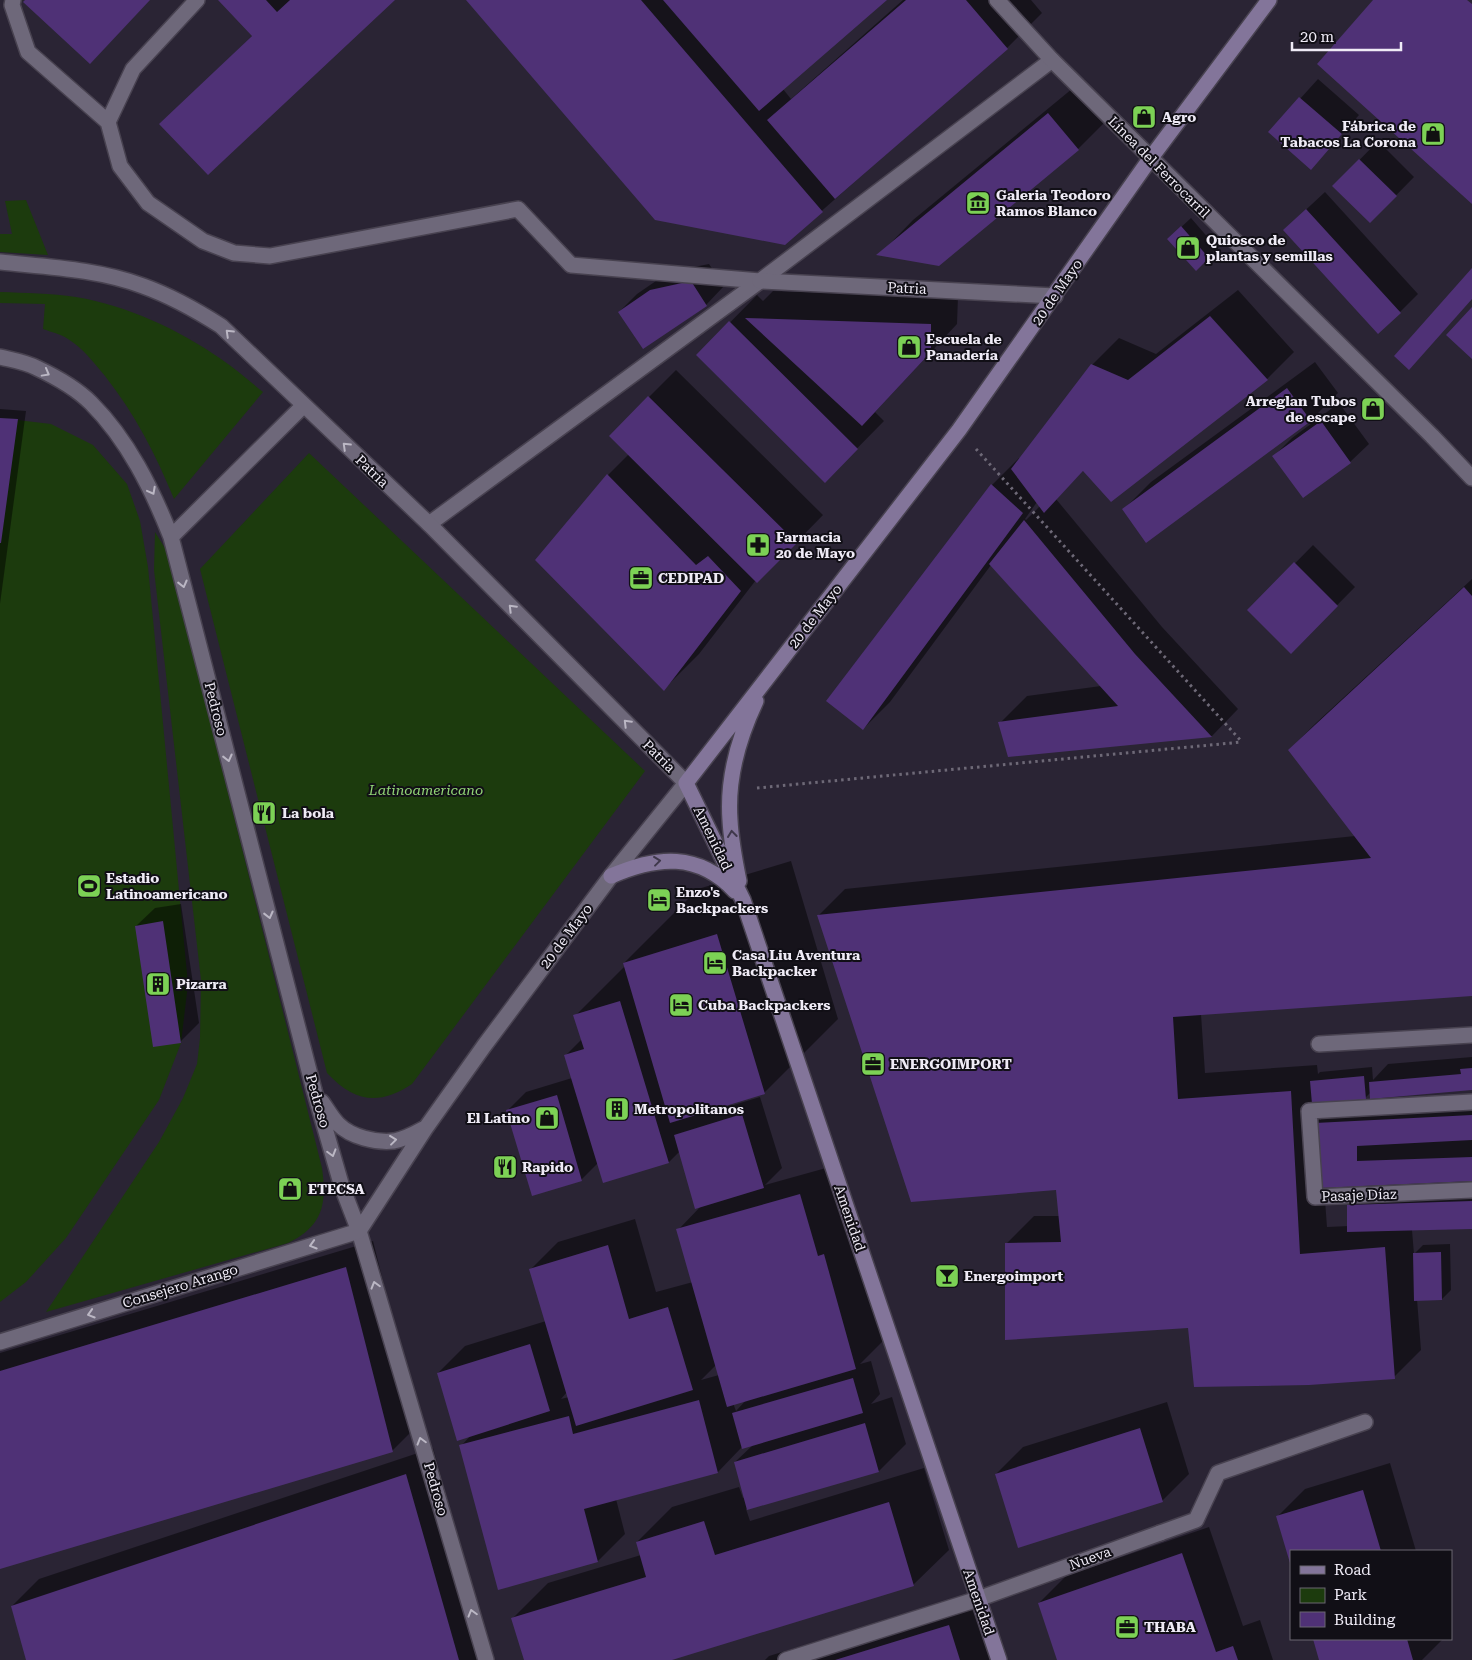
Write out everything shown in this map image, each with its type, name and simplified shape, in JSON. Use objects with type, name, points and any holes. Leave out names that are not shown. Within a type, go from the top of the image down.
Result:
[{"type":"main road","name":"20 de Mayo","points":[[686,783],[959,430],[1150,159],[1269,0]]},
{"type":"main road","points":[[742,900],[730,819],[730,791],[736,760],[750,713],[768,677]]},
{"type":"main road","name":"Amenidad","points":[[686,783],[742,900],[999,1660]]},
{"type":"main road","points":[[611,876],[632,867],[661,860],[689,863],[718,876],[742,900]]},
{"type":"street","points":[[12,0],[28,52],[108,122],[133,69],[197,0]]},
{"type":"street","name":"Línea del Ferrocarril","points":[[997,0],[1052,60],[1150,159],[1432,436],[1472,478]]},
{"type":"street","points":[[429,524],[760,281],[1052,60]]},
{"type":"street","name":"Patria","points":[[108,122],[120,166],[148,203],[203,241],[234,252],[270,256],[518,209],[570,265],[760,281],[1055,296]]},
{"type":"street","name":"Patria","points":[[0,262],[105,275],[142,285],[189,306],[221,326],[429,524],[686,783]]},
{"type":"street","points":[[0,357],[35,366],[66,384],[90,402],[110,425],[138,466],[155,496],[171,537],[304,406]]},
{"type":"street","name":"Pedroso","points":[[171,537],[314,1090],[342,1187],[360,1231],[486,1660]]},
{"type":"street","name":"20 de Mayo","points":[[360,1231],[425,1129],[484,1046],[611,876],[686,783]]},
{"type":"street","points":[[1319,1044],[1472,1035]]},
{"type":"street","points":[[314,1090],[339,1126],[367,1139],[393,1141],[407,1138],[425,1129]]},
{"type":"street","name":"Pasaje Díaz","points":[[1472,1102],[1309,1111],[1315,1197],[1472,1190]]},
{"type":"street","name":"Consejero Arango","points":[[0,1342],[360,1231]]},
{"type":"street","name":"Nueva","points":[[786,1660],[978,1599],[1196,1520],[1218,1474],[1365,1422]]},
{"type":"path","points":[[730,791],[1242,742],[959,430]]},
{"type":"green space","points":[[26,200],[48,255],[0,252],[0,234],[12,234],[5,201]]},
{"type":"green space","points":[[0,292],[76,297],[115,306],[152,320],[205,348],[263,392],[174,499],[144,435],[116,390],[79,347],[62,336],[43,329],[45,304],[0,303]]},
{"type":"green space","name":"Estadio Latinoamericano","points":[[0,418],[51,424],[93,445],[127,484],[140,521],[148,567],[188,984],[181,1043],[159,1100],[66,1238],[26,1282],[0,1302]]},
{"type":"green space","name":"Latinoamericano","points":[[309,453],[645,771],[412,1084],[389,1096],[378,1098],[367,1098],[357,1095],[337,1083],[327,1073],[200,569]]},
{"type":"green space","points":[[155,532],[168,553],[322,1168],[323,1203],[320,1213],[309,1229],[288,1243],[46,1312],[159,1142],[183,1098],[197,1064],[200,1038],[201,980],[154,570]]},
{"type":"building","points":[[25,0],[150,0],[90,64],[23,2]]},
{"type":"building","points":[[218,0],[266,0],[277,12],[290,0],[395,0],[208,175],[159,124],[252,36]]},
{"type":"building","points":[[466,0],[641,0],[823,212],[785,245],[655,220]]},
{"type":"building","points":[[663,0],[887,0],[759,111]]},
{"type":"building","points":[[906,0],[966,0],[1008,49],[835,199],[767,120]]},
{"type":"building","name":"Fábrica de Tabacos La Corona","points":[[1373,0],[1467,0],[1472,4],[1472,204],[1317,64]]},
{"type":"building","points":[[1299,97],[1342,134],[1311,170],[1268,132]]},
{"type":"building","name":"Galeria Teodoro Ramos Blanco","points":[[1048,113],[1079,150],[939,266],[876,255]]},
{"type":"building","points":[[1359,159],[1397,196],[1370,223],[1332,186]]},
{"type":"building","points":[[1306,209],[1401,313],[1378,334],[1283,230]]},
{"type":"building","name":"Quiosco de plantas y semillas","points":[[1181,226],[1209,258],[1196,271],[1167,239]]},
{"type":"building","points":[[1472,268],[1472,299],[1409,370],[1394,356]]},
{"type":"building","points":[[691,281],[707,306],[643,349],[618,312],[650,290]]},
{"type":"building","points":[[1472,307],[1472,359],[1446,335]]},
{"type":"building","points":[[1210,316],[1268,380],[1111,502],[1083,471],[1044,513],[1011,469],[1091,364],[1128,380]]},
{"type":"building","points":[[745,318],[931,324],[931,352],[862,426]]},
{"type":"building","points":[[729,321],[858,449],[825,483],[696,355]]},
{"type":"building","points":[[1287,388],[1311,421],[1146,543],[1122,509]]},
{"type":"building","points":[[648,396],[797,543],[757,583],[609,436]]},
{"type":"building","points":[[0,418],[18,419],[1,543],[0,543]]},
{"type":"building","points":[[1321,421],[1351,463],[1303,498],[1272,456]]},
{"type":"building","name":"CEDIPAD","points":[[607,474],[696,565],[708,556],[741,591],[664,691],[535,560]]},
{"type":"building","points":[[991,484],[1023,513],[863,730],[826,701]]},
{"type":"building","points":[[1024,520],[1135,654],[1212,737],[1008,757],[998,722],[1118,706],[989,564]]},
{"type":"building","points":[[1294,562],[1338,606],[1291,654],[1247,610]]},
{"type":"building","points":[[1464,587],[1472,596],[1472,996],[1173,1017],[1178,1099],[1291,1091],[1300,1254],[1385,1247],[1395,1379],[1309,1385],[1194,1387],[1188,1328],[1005,1340],[1005,1243],[1061,1242],[1056,1190],[911,1202],[817,915],[1371,858],[1288,750]]},
{"type":"building","name":"Pizarra","points":[[163,921],[181,1043],[153,1047],[135,926]]},
{"type":"building","points":[[717,934],[765,1094],[670,1123],[623,963]]},
{"type":"building","name":"Metropolitanos","points":[[620,1001],[669,1163],[603,1183],[564,1055],[584,1049],[573,1015]]},
{"type":"building","points":[[1472,1068],[1472,1090],[1370,1099],[1369,1082],[1461,1074],[1460,1069]]},
{"type":"building","points":[[1364,1076],[1366,1099],[1312,1104],[1310,1081]]},
{"type":"building","points":[[557,1095],[582,1181],[532,1196],[506,1110]]},
{"type":"building","points":[[742,1114],[764,1188],[695,1209],[674,1135]]},
{"type":"building","points":[[1472,1115],[1472,1140],[1357,1146],[1357,1161],[1472,1157],[1472,1181],[1320,1188],[1315,1123]]},
{"type":"building","points":[[800,1194],[818,1256],[824,1254],[856,1369],[727,1407],[676,1229]]},
{"type":"building","points":[[1472,1201],[1472,1229],[1347,1232],[1347,1205]]},
{"type":"building","points":[[608,1245],[629,1319],[668,1307],[693,1390],[576,1426],[529,1269]]},
{"type":"building","points":[[1441,1252],[1442,1300],[1414,1301],[1413,1253]]},
{"type":"building","points":[[346,1267],[393,1452],[0,1569],[0,1371]]},
{"type":"building","points":[[530,1344],[550,1411],[457,1441],[437,1373]]},
{"type":"building","points":[[853,1378],[863,1413],[742,1449],[732,1413]]},
{"type":"building","points":[[699,1400],[718,1473],[584,1509],[598,1562],[498,1590],[459,1445],[569,1416],[573,1434]]},
{"type":"building","points":[[865,1423],[879,1472],[747,1510],[734,1462]]},
{"type":"building","points":[[1140,1428],[1163,1502],[1018,1548],[995,1474]]},
{"type":"building","points":[[406,1474],[459,1660],[26,1660],[11,1606]]},
{"type":"building","points":[[1363,1490],[1381,1550],[1290,1550],[1290,1563],[1276,1516]]},
{"type":"building","points":[[889,1502],[914,1586],[672,1660],[524,1660],[511,1618],[646,1577],[636,1542],[704,1521],[715,1555]]},
{"type":"building","name":"THABA","points":[[1182,1553],[1216,1652],[1233,1646],[1238,1660],[1057,1660],[1038,1603]]},
{"type":"building","points":[[949,1625],[960,1660],[835,1660]]},
{"type":"building","points":[[1313,1640],[1407,1640],[1413,1660],[1319,1660]]},
{"type":"place","name":"Agro","points":[[1144,117]]},
{"type":"place","name":"Fábrica de Tabacos La Corona","points":[[1433,134]]},
{"type":"place","name":"Galeria Teodoro Ramos Blanco","points":[[978,203]]},
{"type":"place","name":"Quiosco de plantas y semillas","points":[[1188,248]]},
{"type":"place","name":"Escuela de Panadería","points":[[909,347]]},
{"type":"place","name":"Arreglan Tubos de escape","points":[[1373,409]]},
{"type":"place","name":"Farmacia 20 de Mayo","points":[[758,545]]},
{"type":"place","name":"CEDIPAD","points":[[641,578]]},
{"type":"place","name":"La bola","points":[[264,813]]},
{"type":"place","name":"Estadio Latinoamericano","points":[[89,886]]},
{"type":"place","name":"Enzo's Backpackers","points":[[659,900]]},
{"type":"place","name":"Casa Liu Aventura Backpacker","points":[[715,963]]},
{"type":"place","name":"Pizarra","points":[[158,984]]},
{"type":"place","name":"Cuba Backpackers","points":[[681,1005]]},
{"type":"place","name":"ENERGOIMPORT","points":[[873,1064]]},
{"type":"place","name":"Metropolitanos","points":[[617,1109]]},
{"type":"place","name":"El Latino","points":[[547,1118]]},
{"type":"place","name":"Rapido","points":[[505,1167]]},
{"type":"place","name":"ETECSA","points":[[290,1189]]},
{"type":"place","name":"Energoimport","points":[[947,1276]]},
{"type":"place","name":"THABA","points":[[1127,1627]]}]
